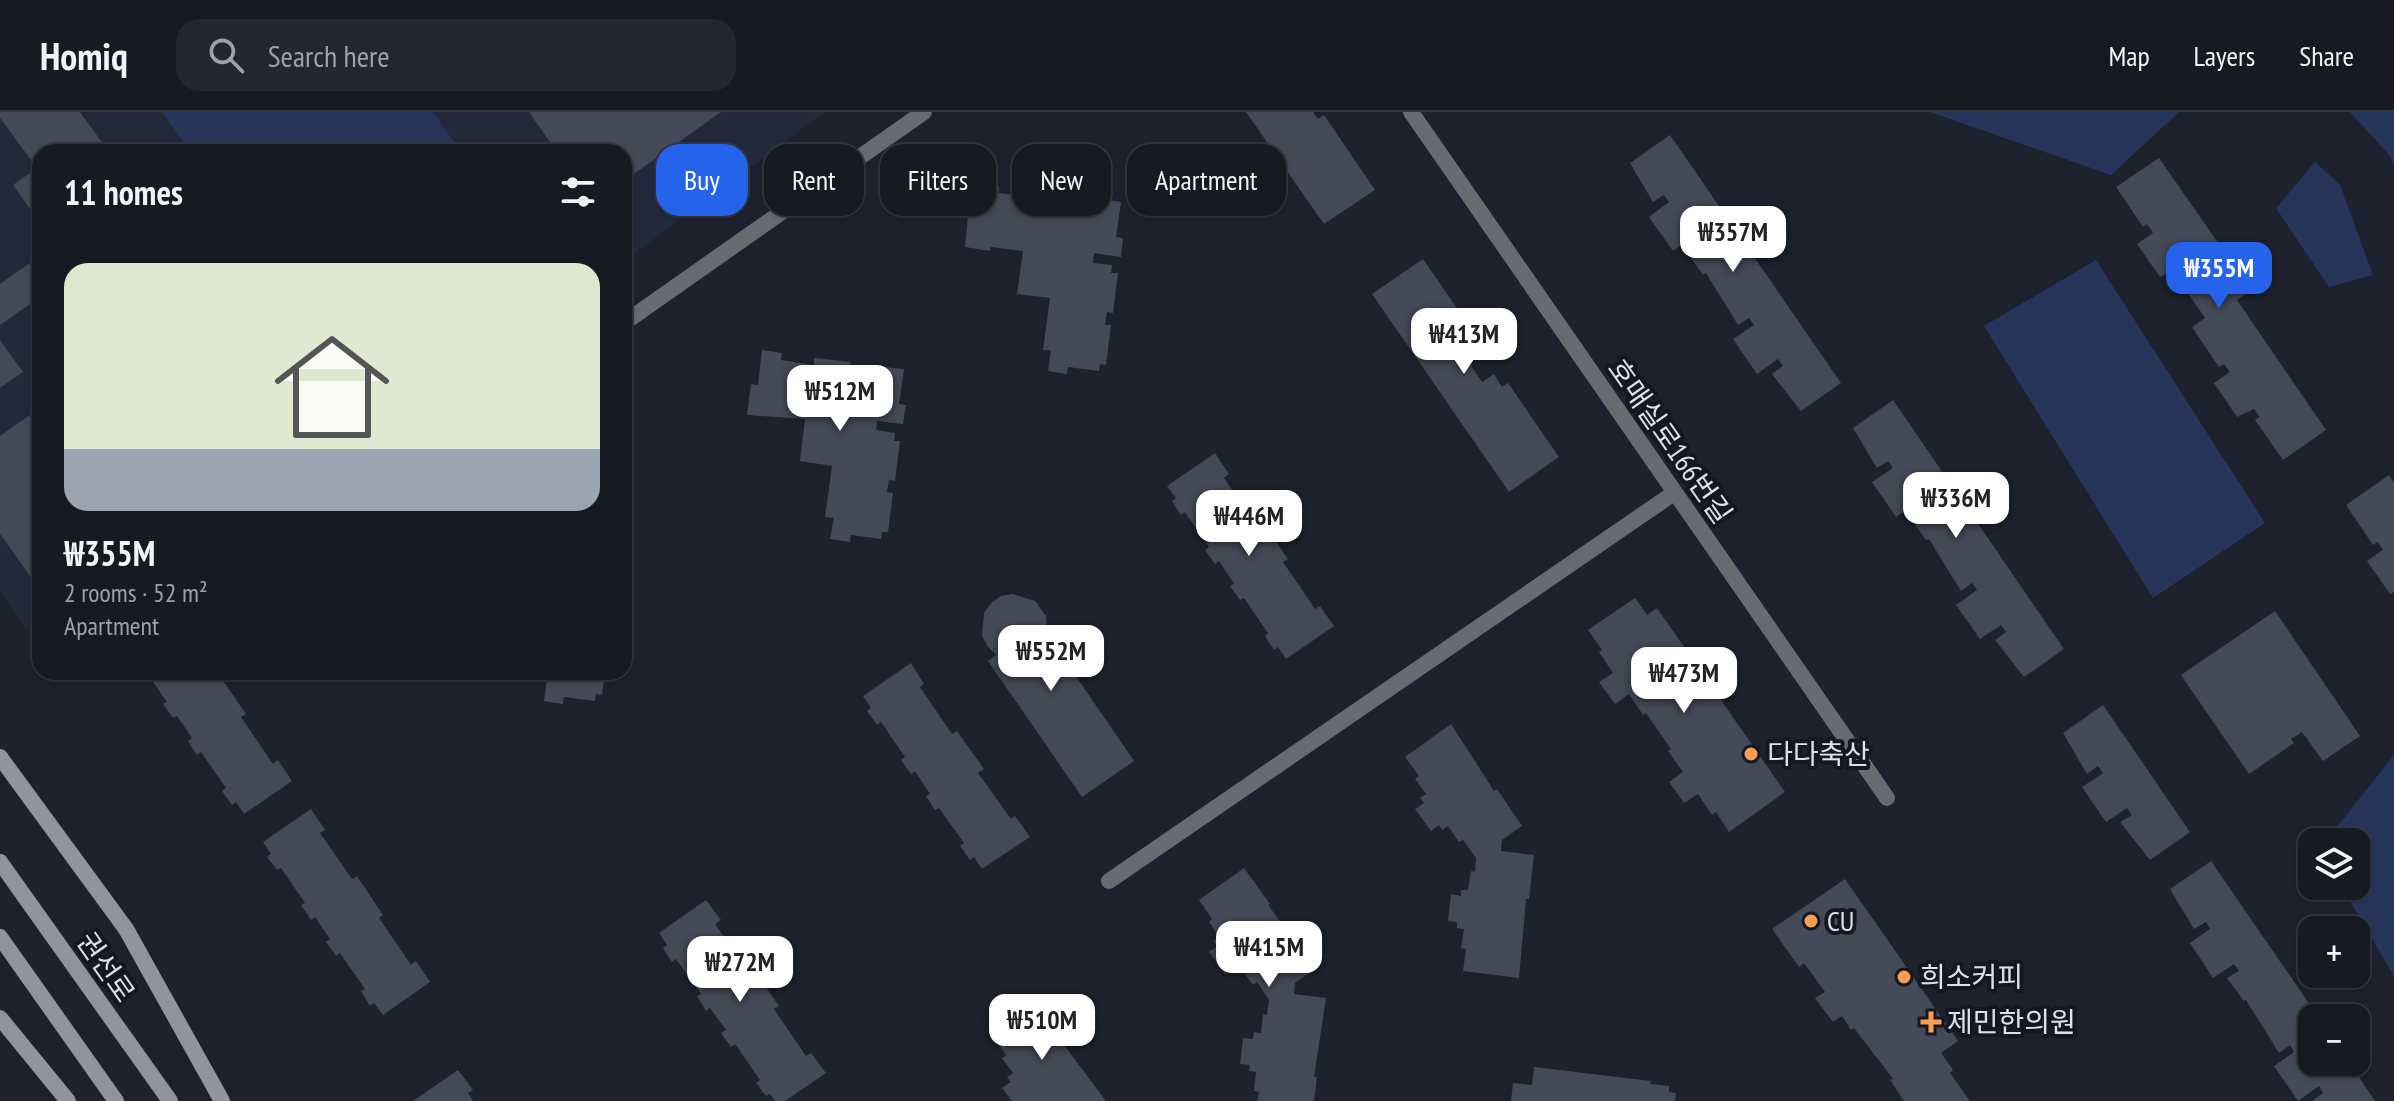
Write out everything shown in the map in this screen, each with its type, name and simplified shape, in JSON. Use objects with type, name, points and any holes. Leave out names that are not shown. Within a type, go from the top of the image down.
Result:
[{"type":"main road","points":[[0,757],[126,929],[222,1101]]},
{"type":"main road","name":"권선로","points":[[0,862],[170,1101]]},
{"type":"main road","points":[[0,937],[116,1101]]},
{"type":"main road","points":[[0,1018],[68,1101]]},
{"type":"street","points":[[632,317],[924,112]]},
{"type":"street","name":"호매실로166번길","points":[[1411,112],[1887,798]]},
{"type":"street","points":[[1109,881],[1674,493]]},
{"type":"shaded area","points":[[0,112],[825,112],[782,144],[764,144],[764,157],[748,169],[748,144],[656,144],[656,216],[685,216],[632,255],[632,144],[32,144],[32,637],[0,592]]},
{"type":"shaded area","points":[[162,112],[433,112],[455,144],[184,144]]},
{"type":"shaded area","points":[[1930,112],[2179,112],[2111,175]]},
{"type":"shaded area","points":[[2350,112],[2394,112],[2394,166],[2390,156]]},
{"type":"shaded area","points":[[2315,162],[2340,185],[2373,275],[2329,287],[2276,208]]},
{"type":"shaded area","points":[[2096,260],[2265,523],[2153,598],[1984,326]]},
{"type":"shaded area","points":[[2394,755],[2394,976],[2370,935],[2370,916],[2359,916],[2349,900],[2370,900],[2370,828],[2336,828]]},
{"type":"building","points":[[0,112],[80,112],[103,144],[32,144],[32,161],[0,118]]},
{"type":"building","points":[[529,112],[721,112],[676,144],[656,144],[656,158],[632,175],[632,144],[551,144]]},
{"type":"building","points":[[1246,112],[1313,112],[1318,119],[1324,115],[1375,190],[1324,224],[1286,169],[1286,144],[1268,144]]},
{"type":"building","points":[[1670,135],[1841,383],[1801,411],[1772,374],[1783,366],[1778,359],[1757,374],[1733,339],[1754,325],[1749,318],[1738,325],[1706,273],[1703,275],[1687,252],[1698,244],[1693,237],[1673,251],[1649,217],[1669,202],[1664,195],[1653,202],[1630,163]]},
{"type":"building","points":[[2159,158],[2251,290],[2237,300],[2326,430],[2283,460],[2255,420],[2260,417],[2254,409],[2237,417],[2214,383],[2230,372],[2224,364],[2219,367],[2192,327],[2205,318],[2179,280],[2184,277],[2178,269],[2160,277],[2137,244],[2153,233],[2147,224],[2143,227],[2116,187]]},
{"type":"building","points":[[32,172],[32,212],[13,185]]},
{"type":"building","points":[[996,186],[999,186],[999,193],[1012,195],[1012,216],[1111,216],[1111,200],[1121,202],[1116,237],[1123,238],[1121,257],[1094,253],[1093,263],[1112,265],[1111,273],[1118,273],[1113,313],[1107,312],[1105,325],[1111,325],[1106,365],[1100,364],[1099,371],[1068,367],[1067,374],[1048,371],[1051,350],[1043,350],[1050,298],[1017,294],[1023,251],[965,247],[968,216],[996,216]]},
{"type":"building","points":[[1423,259],[1474,333],[1468,337],[1478,350],[1466,358],[1482,382],[1494,374],[1502,387],[1508,383],[1559,457],[1509,492],[1372,294]]},
{"type":"building","points":[[32,262],[32,303],[0,325],[0,284]]},
{"type":"building","points":[[0,340],[23,372],[0,388]]},
{"type":"building","points":[[762,350],[782,353],[781,360],[814,365],[814,358],[851,362],[850,370],[883,374],[884,367],[904,369],[899,404],[906,405],[903,424],[877,421],[876,430],[895,433],[894,441],[900,441],[895,481],[889,480],[887,492],[893,493],[888,532],[882,532],[881,539],[851,535],[850,542],[830,539],[834,518],[825,517],[832,466],[800,461],[805,419],[747,415],[751,384],[758,385]]},
{"type":"building","points":[[1893,400],[2064,649],[2024,677],[1995,640],[2006,632],[2001,625],[1980,639],[1956,605],[1977,590],[1972,583],[1961,591],[1929,539],[1926,540],[1910,517],[1921,509],[1917,502],[1896,517],[1872,482],[1893,468],[1888,461],[1877,468],[1853,428]]},
{"type":"building","points":[[32,414],[32,579],[0,534],[0,436]]},
{"type":"building","points":[[1215,453],[1229,474],[1224,478],[1256,524],[1261,520],[1288,559],[1283,562],[1315,609],[1320,606],[1334,626],[1286,659],[1278,647],[1274,650],[1265,636],[1268,633],[1244,598],[1240,600],[1230,586],[1234,584],[1219,561],[1215,564],[1205,550],[1209,547],[1185,512],[1181,515],[1172,501],[1176,498],[1167,486]]},
{"type":"building","points":[[2389,475],[2394,483],[2394,592],[2390,594],[2367,561],[2383,550],[2378,542],[2373,545],[2346,505]]},
{"type":"building","points":[[1013,594],[1035,601],[1046,616],[1047,634],[1134,761],[1082,797],[988,661],[996,655],[982,636],[984,613],[1001,596]]},
{"type":"building","points":[[1635,598],[1647,615],[1657,608],[1785,792],[1729,832],[1716,812],[1712,815],[1698,794],[1684,803],[1669,782],[1683,772],[1646,713],[1643,715],[1629,694],[1615,704],[1599,682],[1613,673],[1588,630]]},
{"type":"building","points":[[2275,611],[2360,736],[2323,761],[2302,732],[2291,739],[2294,743],[2249,774],[2181,675]]},
{"type":"building","points":[[911,663],[924,684],[920,687],[952,734],[957,731],[984,769],[978,773],[1011,819],[1015,816],[1030,837],[982,869],[974,857],[970,860],[960,846],[964,843],[939,808],[935,810],[926,796],[930,794],[915,771],[911,774],[901,760],[905,757],[881,722],[877,725],[867,711],[871,708],[863,696]]},
{"type":"building","points":[[152,680],[222,680],[246,714],[241,717],[273,764],[278,760],[292,781],[244,814],[236,802],[232,805],[222,791],[226,788],[201,752],[197,755],[188,741],[192,738],[177,716],[173,718],[163,704],[167,702]]},
{"type":"building","points":[[547,680],[604,680],[602,695],[596,694],[595,701],[564,697],[563,704],[544,701]]},
{"type":"building","points":[[2103,705],[2190,832],[2150,860],[2120,822],[2132,815],[2127,808],[2106,822],[2082,787],[2103,773],[2098,766],[2087,774],[2063,733]]},
{"type":"building","points":[[1451,724],[1494,791],[1497,789],[1522,826],[1502,840],[1501,851],[1534,855],[1529,899],[1526,899],[1519,978],[1463,971],[1466,949],[1461,948],[1464,929],[1457,928],[1457,922],[1448,921],[1451,894],[1461,896],[1461,890],[1468,890],[1471,871],[1475,872],[1476,858],[1448,826],[1442,830],[1439,825],[1431,831],[1415,809],[1424,803],[1420,798],[1426,794],[1415,779],[1419,776],[1405,757]]},
{"type":"building","points":[[311,809],[325,830],[320,833],[352,879],[357,876],[383,915],[379,918],[411,965],[416,961],[430,982],[383,1015],[374,1003],[370,1006],[361,991],[365,989],[340,953],[336,956],[326,942],[330,939],[315,917],[311,920],[301,905],[305,903],[281,868],[277,870],[267,857],[271,854],[263,842]]},
{"type":"building","points":[[2211,861],[2309,1004],[2298,1004],[2298,1076],[2358,1076],[2375,1101],[2312,1101],[2323,1093],[2319,1086],[2298,1101],[2274,1066],[2294,1052],[2290,1045],[2279,1053],[2246,1000],[2227,978],[2239,971],[2234,964],[2213,978],[2190,943],[2210,929],[2206,922],[2194,929],[2170,889]]},
{"type":"building","points":[[1244,868],[1316,969],[1295,983],[1294,994],[1326,998],[1314,1077],[1317,1077],[1314,1101],[1257,1101],[1259,1092],[1254,1091],[1256,1072],[1249,1071],[1250,1065],[1240,1064],[1243,1038],[1253,1039],[1254,1032],[1261,1033],[1263,1014],[1267,1015],[1269,1000],[1257,982],[1253,985],[1241,969],[1236,973],[1232,968],[1225,974],[1209,952],[1217,946],[1213,941],[1219,937],[1209,922],[1212,919],[1199,900]]},
{"type":"building","points":[[1845,879],[1958,1041],[1941,1053],[1953,1070],[1950,1073],[1970,1101],[1904,1101],[1890,1080],[1893,1079],[1854,1028],[1851,1030],[1842,1016],[1833,1022],[1815,998],[1825,992],[1804,963],[1799,967],[1772,929]]},
{"type":"building","points":[[706,900],[721,920],[715,924],[748,970],[752,967],[779,1006],[774,1009],[806,1056],[811,1053],[826,1073],[785,1101],[775,1101],[770,1094],[766,1096],[756,1083],[760,1080],[735,1044],[731,1047],[721,1033],[726,1030],[710,1008],[706,1011],[697,996],[701,994],[676,959],[672,962],[663,948],[667,945],[659,933]]},
{"type":"building","points":[[1038,1003],[1061,1041],[1106,1101],[1012,1101],[1002,1088],[1011,1082],[1007,1077],[1013,1073],[1002,1058],[1006,1055],[992,1035]]},
{"type":"building","points":[[1534,1067],[1651,1081],[1650,1084],[1669,1086],[1669,1092],[1676,1093],[1675,1101],[1511,1101],[1513,1083],[1532,1085]]},
{"type":"building","points":[[458,1070],[473,1090],[468,1093],[473,1101],[413,1101]]},
{"type":"place","name":"다다축산","points":[[1751,754]]},
{"type":"place","name":"CU","points":[[1811,921]]},
{"type":"place","name":"희소커피","points":[[1904,977]]},
{"type":"place","name":"제민한의원","points":[[1931,1022]]}]
